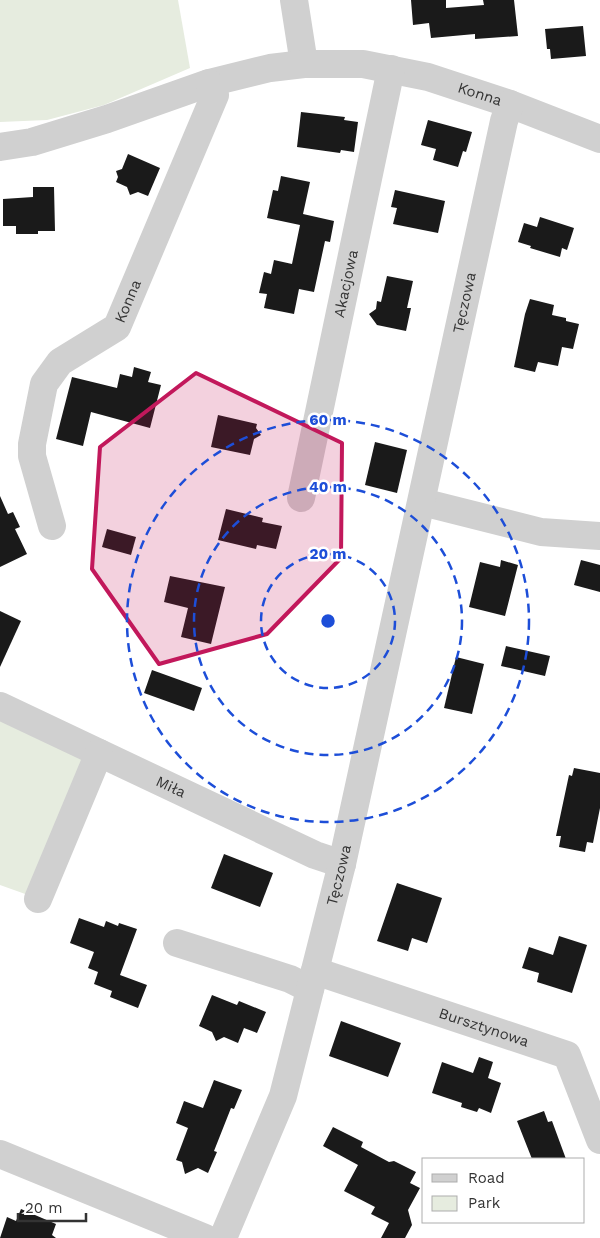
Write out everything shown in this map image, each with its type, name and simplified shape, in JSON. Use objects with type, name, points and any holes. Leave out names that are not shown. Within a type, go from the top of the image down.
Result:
[{"type":"street","points":[[294,0],[304,64]]},
{"type":"street","name":"Konna","points":[[0,147],[32,142],[210,83],[270,68],[304,64],[363,64],[428,77],[510,104],[600,139]]},
{"type":"street","name":"Akacjowa","points":[[301,498],[391,69]]},
{"type":"street","name":"Konna","points":[[52,526],[32,456],[32,444],[44,384],[60,362],[117,327],[215,95],[210,83]]},
{"type":"street","name":"Tęczowa","points":[[223,1238],[283,1096],[342,864],[502,131],[510,104]]},
{"type":"street","points":[[422,502],[541,532],[600,536]]},
{"type":"street","name":"Miła","points":[[0,706],[315,855],[342,864]]},
{"type":"street","points":[[38,899],[99,753]]},
{"type":"street","points":[[177,943],[290,978],[312,980]]},
{"type":"street","name":"Bursztynowa","points":[[312,980],[567,1055],[600,1140]]},
{"type":"street","points":[[0,1154],[205,1238]]},
{"type":"highlighted area","points":[[196,373],[342,443],[341,558],[267,634],[159,664],[92,569],[100,447]]},
{"type":"green space","points":[[0,0],[178,0],[190,68],[104,105],[47,120],[0,122]]},
{"type":"green space","points":[[0,719],[87,758],[28,895],[0,885]]},
{"type":"building","points":[[411,0],[446,0],[446,8],[484,5],[483,0],[514,0],[518,36],[475,39],[475,34],[431,38],[429,23],[413,25]]},
{"type":"building","points":[[583,26],[586,56],[551,59],[550,49],[547,49],[545,29]]},
{"type":"building","points":[[301,112],[345,117],[344,120],[358,122],[354,152],[341,150],[340,153],[297,147]]},
{"type":"building","points":[[428,120],[472,132],[466,152],[463,151],[458,167],[433,160],[436,149],[421,145]]},
{"type":"building","points":[[128,154],[160,168],[148,196],[138,192],[130,195],[127,187],[116,182],[118,177],[116,171],[122,169]]},
{"type":"building","points":[[281,176],[310,182],[303,214],[334,221],[330,242],[325,241],[314,292],[299,289],[294,314],[264,308],[267,294],[259,293],[264,272],[271,274],[274,260],[292,264],[300,225],[267,218],[273,190],[278,191]]},
{"type":"building","points":[[33,187],[54,187],[55,231],[38,231],[38,234],[16,234],[16,226],[3,226],[3,199],[33,197]]},
{"type":"building","points":[[395,190],[445,201],[438,233],[393,224],[397,208],[391,207]]},
{"type":"building","points":[[540,217],[574,228],[567,250],[562,248],[560,257],[530,248],[531,246],[518,242],[524,223],[537,227]]},
{"type":"building","points":[[387,276],[413,281],[407,308],[411,308],[406,331],[377,325],[369,314],[376,309],[377,301],[381,302]]},
{"type":"building","points":[[530,299],[554,305],[552,315],[566,318],[566,321],[579,324],[573,349],[562,347],[558,366],[538,362],[535,372],[514,367]]},
{"type":"building","points":[[134,367],[151,372],[148,382],[161,385],[150,428],[91,412],[83,446],[56,439],[72,377],[117,388],[120,374],[132,377]]},
{"type":"building","points":[[218,415],[257,424],[256,428],[261,435],[254,439],[250,455],[211,447]]},
{"type":"building","points":[[375,442],[407,450],[397,493],[365,485]]},
{"type":"building","points":[[0,496],[8,514],[13,512],[20,527],[15,529],[27,554],[0,567]]},
{"type":"building","points":[[226,509],[263,518],[262,522],[282,526],[276,549],[257,545],[256,549],[218,540]]},
{"type":"building","points":[[107,529],[136,537],[131,555],[102,547]]},
{"type":"building","points":[[501,560],[518,565],[505,616],[469,607],[480,562],[500,567]]},
{"type":"building","points":[[581,560],[600,565],[600,592],[574,585]]},
{"type":"building","points":[[170,576],[225,587],[211,644],[181,637],[188,608],[164,602]]},
{"type":"building","points":[[0,611],[21,621],[0,667]]},
{"type":"building","points":[[506,646],[550,656],[545,676],[501,666]]},
{"type":"building","points":[[456,657],[484,664],[472,714],[444,708]]},
{"type":"building","points":[[152,670],[202,688],[194,711],[144,693]]},
{"type":"building","points":[[574,768],[600,773],[600,808],[593,843],[587,842],[585,852],[559,847],[561,836],[556,836],[569,775],[572,776]]},
{"type":"building","points":[[224,854],[273,873],[260,907],[211,888]]},
{"type":"building","points":[[397,883],[442,898],[427,943],[412,938],[408,951],[377,941]]},
{"type":"building","points":[[79,918],[104,927],[106,921],[118,926],[119,923],[137,929],[120,975],[147,985],[138,1008],[110,997],[112,991],[94,984],[98,972],[88,968],[94,952],[70,943]]},
{"type":"building","points":[[559,936],[587,945],[572,993],[537,982],[539,973],[522,968],[529,947],[553,955]]},
{"type":"building","points":[[212,995],[237,1005],[239,1001],[266,1012],[257,1033],[244,1028],[238,1043],[224,1037],[216,1041],[212,1032],[199,1026]]},
{"type":"building","points":[[341,1021],[401,1043],[388,1077],[329,1056]]},
{"type":"building","points":[[479,1057],[493,1062],[488,1078],[501,1083],[491,1113],[479,1108],[477,1112],[461,1107],[462,1103],[432,1093],[442,1062],[473,1073]]},
{"type":"building","points":[[214,1080],[242,1090],[234,1109],[231,1108],[214,1151],[217,1152],[208,1173],[198,1168],[185,1174],[182,1162],[176,1160],[188,1128],[176,1123],[184,1101],[203,1108]]},
{"type":"building","points":[[544,1111],[548,1122],[552,1121],[566,1158],[532,1158],[517,1121]]},
{"type":"building","points":[[333,1127],[363,1142],[361,1147],[389,1162],[394,1161],[416,1172],[410,1183],[420,1188],[408,1210],[412,1225],[405,1238],[381,1238],[389,1223],[371,1214],[375,1207],[344,1191],[358,1165],[323,1146]]},
{"type":"building","points":[[21,1209],[56,1224],[52,1235],[56,1238],[0,1238],[7,1217],[16,1221]]}]
